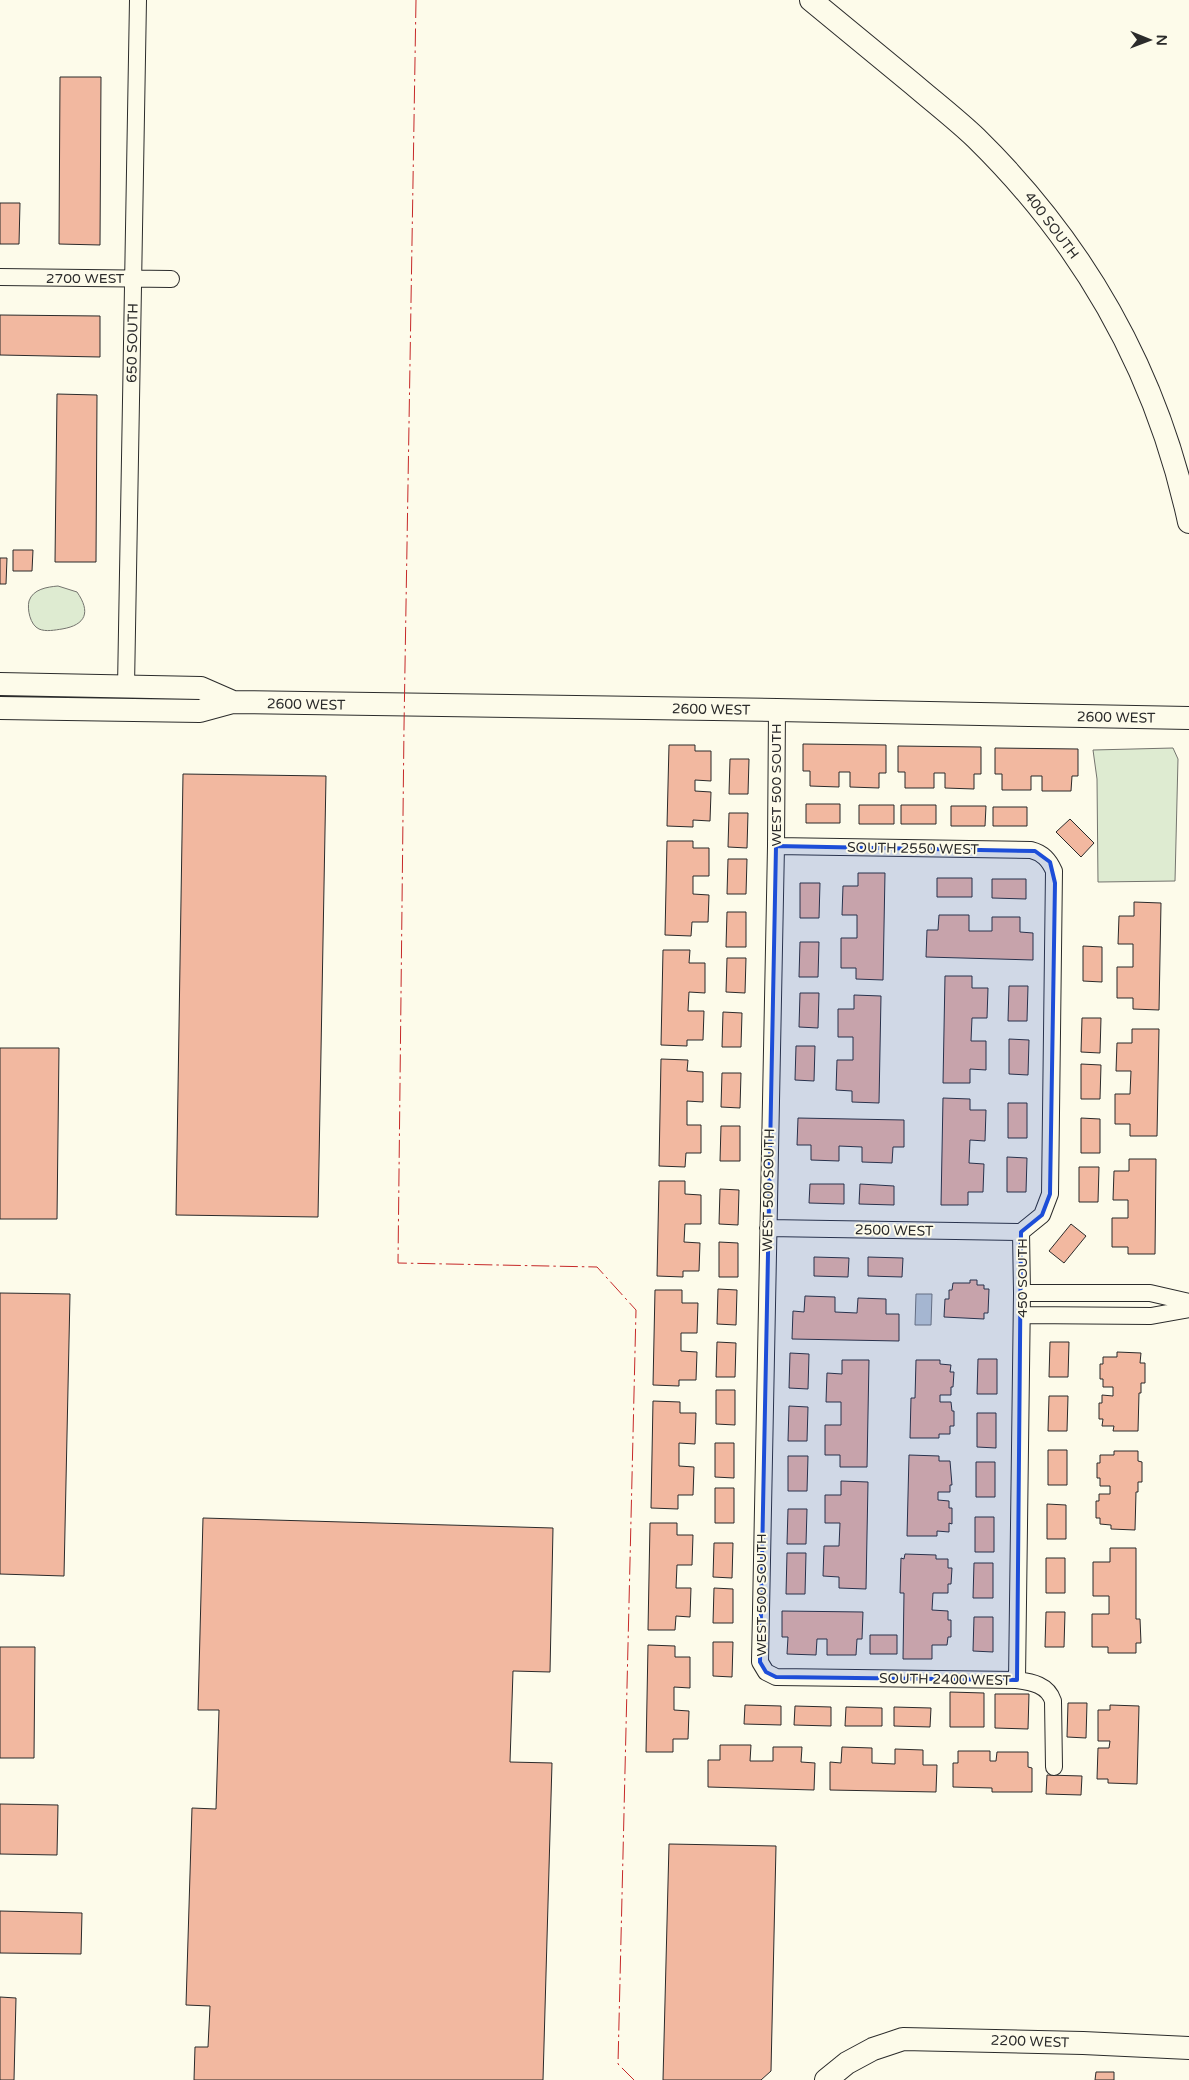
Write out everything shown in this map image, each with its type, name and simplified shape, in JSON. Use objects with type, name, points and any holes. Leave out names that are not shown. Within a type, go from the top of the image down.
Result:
[{"type":"street","name":"650 SOUTH","points":[[126,687],[138,0]]},
{"type":"street","name":"400 SOUTH","points":[[810,0],[975,136],[1017,180],[1049,218],[1090,275],[1120,327],[1146,382],[1161,419],[1182,486],[1189,522]]},
{"type":"street","name":"2700 WEST","points":[[0,277],[170,279]]},
{"type":"street","name":"2600 WEST","points":[[0,684],[201,688],[233,702]]},
{"type":"street","name":"2600 WEST","points":[[0,708],[200,711],[233,702],[1189,718]]},
{"type":"street","name":"WEST 500 SOUTH","points":[[764,1670],[759,1655],[776,846],[777,710]]},
{"type":"street","name":"SOUTH 2550 WEST","points":[[776,846],[1031,850],[1048,860]]},
{"type":"street","name":"450 SOUTH","points":[[1017,1680],[1022,1314],[1021,1232],[1042,1215],[1050,1194],[1055,883],[1054,871],[1048,860]]},
{"type":"street","name":"2500 WEST","points":[[768,1228],[1021,1232]]},
{"type":"street","points":[[1022,1293],[1150,1293],[1189,1302]]},
{"type":"street","points":[[1022,1314],[1151,1316],[1189,1310]]},
{"type":"street","name":"SOUTH 2400 WEST","points":[[764,1670],[770,1676],[1017,1680],[1042,1687],[1053,1698],[1054,1767]]},
{"type":"street","name":"2200 WEST","points":[[826,2080],[847,2062],[873,2049],[902,2039],[931,2038],[1189,2048]]},
{"type":"highlighted area","points":[[776,846],[1035,851],[1050,862],[1055,883],[1050,1194],[1042,1215],[1021,1232],[1017,1680],[776,1677],[766,1672],[760,1662]]},
{"type":"green space","points":[[58,586],[77,592],[84,606],[84,616],[81,621],[70,627],[50,630],[39,629],[33,624],[30,616],[29,601],[37,591]]},
{"type":"green space","points":[[1173,748],[1178,759],[1175,881],[1098,882],[1097,779],[1093,750]]},
{"type":"shaded area","points":[[916,1294],[932,1294],[931,1325],[915,1325]]},
{"type":"building","points":[[60,77],[101,77],[100,245],[59,244]]},
{"type":"building","points":[[0,203],[20,203],[19,244],[0,244]]},
{"type":"building","points":[[0,315],[100,316],[100,357],[0,355]]},
{"type":"building","points":[[57,394],[97,395],[96,562],[55,562]]},
{"type":"building","points":[[13,550],[33,550],[32,571],[13,571]]},
{"type":"building","points":[[0,558],[7,558],[6,584],[0,584]]},
{"type":"building","points":[[803,744],[886,745],[886,773],[879,773],[879,788],[850,787],[850,772],[839,772],[839,787],[810,786],[810,771],[803,771]]},
{"type":"building","points":[[669,745],[695,745],[695,751],[711,751],[711,781],[695,780],[695,791],[711,792],[710,821],[693,820],[693,827],[667,826]]},
{"type":"building","points":[[898,746],[981,747],[981,774],[974,774],[974,789],[945,788],[945,773],[934,773],[934,788],[905,788],[905,772],[898,772]]},
{"type":"building","points":[[995,748],[1078,749],[1078,776],[1072,776],[1071,791],[1042,791],[1042,776],[1031,776],[1031,790],[1002,790],[1002,774],[995,774]]},
{"type":"building","points":[[730,759],[749,759],[748,794],[729,794]]},
{"type":"building","points":[[183,774],[326,776],[318,1217],[176,1215]]},
{"type":"building","points":[[806,804],[840,804],[840,823],[806,823]]},
{"type":"building","points":[[859,805],[894,805],[894,824],[859,824]]},
{"type":"building","points":[[901,805],[936,805],[936,824],[901,824]]},
{"type":"building","points":[[951,806],[986,806],[985,826],[951,826]]},
{"type":"building","points":[[993,807],[1027,807],[1027,826],[993,826]]},
{"type":"building","points":[[729,813],[748,813],[747,848],[728,847]]},
{"type":"building","points":[[1070,819],[1094,843],[1081,857],[1056,832]]},
{"type":"building","points":[[667,841],[693,841],[693,848],[709,848],[709,876],[693,876],[693,894],[709,895],[708,922],[692,922],[691,936],[665,935]]},
{"type":"building","points":[[728,859],[747,859],[746,894],[727,894]]},
{"type":"building","points":[[858,873],[885,873],[883,980],[856,979],[856,968],[841,968],[841,938],[857,938],[857,915],[842,915],[843,886],[858,886]]},
{"type":"building","points":[[937,878],[972,878],[972,897],[937,897]]},
{"type":"building","points":[[992,879],[1026,879],[1026,899],[992,898]]},
{"type":"building","points":[[800,883],[820,883],[819,918],[800,918]]},
{"type":"building","points":[[1134,902],[1161,903],[1159,1010],[1133,1009],[1133,998],[1117,998],[1117,967],[1133,967],[1133,944],[1118,944],[1119,916],[1134,916]]},
{"type":"building","points":[[727,912],[746,912],[746,947],[726,947]]},
{"type":"building","points":[[939,915],[969,915],[969,931],[992,931],[992,917],[1020,917],[1020,932],[1033,933],[1033,960],[926,957],[927,930],[938,930]]},
{"type":"building","points":[[800,942],[819,942],[818,977],[799,977]]},
{"type":"building","points":[[1083,946],[1102,947],[1102,982],[1083,981]]},
{"type":"building","points":[[663,950],[690,950],[689,963],[705,963],[705,993],[689,992],[688,1011],[704,1011],[703,1040],[687,1040],[687,1046],[661,1045]]},
{"type":"building","points":[[727,958],[746,958],[745,993],[726,992]]},
{"type":"building","points":[[945,976],[972,976],[972,988],[988,988],[987,1018],[972,1018],[971,1041],[986,1041],[986,1070],[970,1069],[970,1083],[943,1083]]},
{"type":"building","points":[[1009,986],[1028,986],[1027,1021],[1008,1021]]},
{"type":"building","points":[[800,993],[819,993],[818,1028],[799,1027]]},
{"type":"building","points":[[854,995],[881,996],[879,1103],[852,1102],[852,1091],[836,1090],[837,1060],[853,1060],[853,1037],[838,1037],[838,1009],[854,1009]]},
{"type":"building","points":[[723,1012],[742,1013],[741,1047],[722,1047]]},
{"type":"building","points":[[1082,1018],[1101,1018],[1100,1053],[1081,1052]]},
{"type":"building","points":[[1132,1029],[1159,1029],[1157,1136],[1130,1136],[1130,1124],[1115,1124],[1115,1094],[1130,1094],[1131,1071],[1116,1071],[1117,1043],[1132,1043]]},
{"type":"building","points":[[1009,1039],[1029,1040],[1028,1075],[1009,1074]]},
{"type":"building","points":[[796,1046],[815,1046],[814,1081],[795,1080]]},
{"type":"building","points":[[0,1048],[59,1048],[57,1219],[0,1219]]},
{"type":"building","points":[[661,1059],[688,1060],[687,1071],[703,1072],[703,1102],[687,1101],[687,1125],[701,1125],[701,1153],[686,1153],[685,1167],[659,1166]]},
{"type":"building","points":[[1081,1064],[1101,1065],[1100,1099],[1081,1099]]},
{"type":"building","points":[[722,1073],[741,1073],[740,1108],[721,1107]]},
{"type":"building","points":[[943,1098],[970,1099],[970,1110],[986,1110],[985,1141],[970,1140],[969,1163],[984,1164],[983,1192],[968,1192],[968,1205],[941,1205]]},
{"type":"building","points":[[1008,1103],[1027,1103],[1027,1138],[1008,1138]]},
{"type":"building","points":[[798,1118],[904,1120],[904,1147],[893,1147],[892,1163],[862,1162],[862,1147],[839,1146],[839,1161],[811,1160],[811,1145],[797,1145]]},
{"type":"building","points":[[1081,1118],[1100,1119],[1100,1153],[1081,1153]]},
{"type":"building","points":[[721,1126],[740,1126],[740,1161],[720,1161]]},
{"type":"building","points":[[1007,1157],[1027,1158],[1026,1192],[1007,1192]]},
{"type":"building","points":[[1129,1159],[1156,1159],[1155,1254],[1128,1254],[1128,1247],[1112,1247],[1112,1218],[1128,1218],[1128,1200],[1113,1200],[1114,1171],[1129,1171]]},
{"type":"building","points":[[1079,1167],[1099,1167],[1098,1202],[1079,1202]]},
{"type":"building","points":[[659,1181],[685,1181],[685,1194],[701,1195],[701,1224],[685,1224],[684,1242],[700,1243],[699,1271],[683,1271],[683,1277],[657,1276]]},
{"type":"building","points":[[810,1184],[844,1184],[844,1204],[809,1203]]},
{"type":"building","points":[[860,1184],[894,1186],[894,1205],[859,1204]]},
{"type":"building","points":[[720,1189],[739,1190],[738,1225],[719,1224]]},
{"type":"building","points":[[1071,1224],[1086,1236],[1064,1263],[1049,1251]]},
{"type":"building","points":[[719,1242],[738,1243],[738,1277],[719,1277]]},
{"type":"building","points":[[814,1257],[849,1258],[848,1277],[814,1276]]},
{"type":"building","points":[[868,1257],[903,1258],[902,1277],[868,1276]]},
{"type":"building","points":[[970,1280],[977,1280],[977,1285],[984,1285],[984,1289],[989,1289],[988,1313],[984,1313],[984,1319],[944,1317],[945,1299],[949,1299],[949,1290],[952,1290],[953,1283],[970,1283]]},
{"type":"building","points":[[718,1289],[737,1290],[736,1325],[717,1324]]},
{"type":"building","points":[[655,1290],[682,1290],[682,1303],[698,1303],[697,1333],[681,1333],[681,1351],[697,1352],[696,1380],[679,1380],[679,1386],[653,1385]]},
{"type":"building","points":[[0,1293],[70,1294],[64,1576],[0,1574]]},
{"type":"building","points":[[805,1296],[835,1297],[835,1312],[857,1313],[858,1298],[886,1299],[886,1314],[899,1314],[899,1341],[792,1339],[793,1311],[804,1312]]},
{"type":"building","points":[[717,1342],[736,1343],[735,1377],[716,1377]]},
{"type":"building","points":[[1050,1342],[1069,1342],[1068,1377],[1049,1377]]},
{"type":"building","points":[[1117,1352],[1141,1353],[1140,1363],[1145,1363],[1145,1383],[1141,1383],[1141,1393],[1139,1393],[1138,1431],[1113,1431],[1114,1426],[1102,1426],[1103,1419],[1099,1419],[1099,1403],[1102,1403],[1102,1395],[1113,1396],[1113,1387],[1103,1387],[1103,1379],[1100,1379],[1100,1364],[1103,1364],[1103,1357],[1117,1357]]},
{"type":"building","points":[[790,1353],[809,1354],[808,1389],[789,1388]]},
{"type":"building","points":[[978,1359],[997,1359],[997,1394],[977,1394]]},
{"type":"building","points":[[842,1360],[869,1360],[867,1467],[840,1467],[840,1455],[825,1455],[825,1425],[841,1425],[841,1402],[826,1402],[827,1373],[842,1374]]},
{"type":"building","points":[[916,1360],[940,1360],[940,1364],[951,1365],[950,1372],[954,1372],[951,1395],[940,1395],[940,1402],[951,1402],[952,1411],[954,1411],[954,1426],[950,1426],[950,1434],[939,1434],[939,1438],[910,1438],[911,1398],[915,1398]]},
{"type":"building","points":[[716,1390],[735,1390],[735,1425],[716,1424]]},
{"type":"building","points":[[1049,1396],[1068,1396],[1067,1431],[1048,1431]]},
{"type":"building","points":[[653,1401],[680,1402],[680,1413],[696,1413],[695,1444],[679,1443],[679,1466],[694,1467],[693,1495],[678,1495],[678,1509],[651,1508]]},
{"type":"building","points":[[789,1406],[808,1407],[807,1441],[788,1441]]},
{"type":"building","points":[[977,1413],[996,1413],[996,1448],[977,1447]]},
{"type":"building","points":[[715,1443],[734,1443],[734,1478],[715,1477]]},
{"type":"building","points":[[1048,1450],[1067,1450],[1067,1485],[1048,1485]]},
{"type":"building","points":[[1114,1451],[1138,1451],[1138,1461],[1142,1462],[1142,1482],[1138,1482],[1138,1492],[1136,1492],[1135,1530],[1111,1529],[1111,1525],[1100,1524],[1100,1518],[1096,1518],[1096,1501],[1099,1501],[1099,1494],[1110,1494],[1110,1486],[1100,1486],[1100,1478],[1097,1478],[1097,1463],[1100,1463],[1100,1455],[1114,1455]]},
{"type":"building","points":[[909,1455],[939,1456],[939,1461],[950,1461],[952,1485],[950,1485],[950,1492],[938,1492],[938,1500],[949,1501],[949,1508],[952,1508],[952,1524],[949,1523],[949,1532],[937,1531],[937,1536],[907,1536]]},
{"type":"building","points":[[788,1456],[808,1456],[807,1491],[788,1491]]},
{"type":"building","points":[[976,1462],[995,1462],[995,1497],[976,1497]]},
{"type":"building","points":[[841,1481],[868,1482],[866,1589],[839,1588],[839,1577],[823,1576],[824,1546],[839,1546],[840,1523],[825,1523],[825,1495],[841,1495]]},
{"type":"building","points":[[715,1488],[734,1488],[734,1523],[715,1523]]},
{"type":"building","points":[[1047,1504],[1066,1505],[1066,1539],[1047,1539]]},
{"type":"building","points":[[788,1509],[807,1509],[806,1544],[787,1544]]},
{"type":"building","points":[[975,1517],[994,1517],[994,1552],[975,1552]]},
{"type":"building","points":[[203,1518],[553,1528],[550,1672],[513,1671],[510,1762],[552,1763],[543,2080],[194,2080],[195,2047],[208,2047],[210,2006],[186,2005],[192,1808],[216,1809],[219,1710],[198,1710]]},
{"type":"building","points":[[650,1523],[677,1523],[677,1535],[693,1535],[692,1565],[677,1565],[676,1588],[691,1588],[690,1617],[676,1616],[675,1630],[648,1630]]},
{"type":"building","points":[[714,1543],[733,1543],[732,1578],[713,1577]]},
{"type":"building","points":[[1110,1548],[1136,1548],[1136,1619],[1140,1619],[1141,1643],[1136,1643],[1136,1653],[1108,1653],[1108,1647],[1092,1647],[1092,1614],[1109,1614],[1109,1596],[1093,1596],[1093,1562],[1110,1562]]},
{"type":"building","points":[[787,1553],[806,1553],[805,1594],[786,1594]]},
{"type":"building","points":[[905,1554],[936,1555],[936,1559],[948,1559],[948,1568],[952,1568],[951,1584],[948,1584],[948,1593],[933,1593],[932,1610],[948,1611],[948,1620],[951,1620],[951,1637],[948,1637],[947,1645],[932,1645],[932,1659],[903,1659],[904,1593],[900,1593],[901,1558],[904,1559]]},
{"type":"building","points":[[1046,1558],[1065,1558],[1065,1593],[1046,1593]]},
{"type":"building","points":[[974,1563],[993,1563],[993,1598],[973,1598]]},
{"type":"building","points":[[714,1588],[733,1589],[733,1623],[713,1623]]},
{"type":"building","points":[[782,1611],[863,1612],[862,1639],[857,1639],[856,1655],[827,1655],[827,1639],[817,1639],[816,1655],[787,1654],[788,1637],[782,1637]]},
{"type":"building","points":[[1046,1612],[1065,1612],[1064,1647],[1045,1647]]},
{"type":"building","points":[[974,1617],[993,1617],[993,1652],[973,1651]]},
{"type":"building","points":[[870,1635],[897,1635],[897,1654],[870,1654]]},
{"type":"building","points":[[713,1642],[733,1642],[732,1677],[713,1676]]},
{"type":"building","points":[[648,1645],[675,1646],[675,1657],[690,1657],[690,1688],[674,1687],[674,1710],[689,1711],[688,1739],[673,1739],[673,1752],[646,1752]]},
{"type":"building","points":[[0,1647],[35,1647],[34,1758],[0,1758]]},
{"type":"building","points":[[950,1692],[984,1693],[984,1727],[950,1727]]},
{"type":"building","points":[[995,1694],[1029,1694],[1028,1729],[995,1728]]},
{"type":"building","points":[[1068,1703],[1087,1703],[1086,1738],[1067,1737]]},
{"type":"building","points":[[745,1705],[781,1706],[781,1725],[744,1724]]},
{"type":"building","points":[[1110,1705],[1139,1706],[1137,1784],[1108,1783],[1108,1779],[1097,1779],[1098,1748],[1109,1748],[1110,1741],[1098,1741],[1098,1710],[1110,1710]]},
{"type":"building","points":[[795,1706],[831,1707],[831,1726],[794,1725]]},
{"type":"building","points":[[846,1707],[882,1708],[882,1726],[845,1726]]},
{"type":"building","points":[[894,1707],[931,1708],[930,1727],[894,1726]]},
{"type":"building","points":[[720,1745],[751,1745],[750,1761],[773,1761],[773,1747],[802,1747],[801,1762],[815,1763],[814,1790],[708,1787],[708,1760],[720,1760]]},
{"type":"building","points":[[842,1747],[872,1748],[872,1763],[895,1764],[895,1749],[923,1750],[923,1765],[937,1765],[936,1792],[830,1790],[830,1762],[841,1763]]},
{"type":"building","points":[[958,1751],[990,1751],[990,1761],[996,1761],[997,1752],[1028,1752],[1028,1767],[1032,1768],[1032,1792],[992,1792],[992,1788],[953,1787],[953,1763],[958,1763]]},
{"type":"building","points":[[1047,1775],[1082,1776],[1081,1795],[1046,1794]]},
{"type":"building","points":[[0,1804],[58,1805],[57,1855],[0,1854]]},
{"type":"building","points":[[669,1844],[776,1846],[771,2071],[761,2080],[663,2080]]},
{"type":"building","points":[[0,1911],[82,1913],[81,1954],[0,1953]]},
{"type":"building","points":[[0,1997],[16,1998],[14,2080],[0,2080]]},
{"type":"building","points":[[1096,2072],[1114,2072],[1114,2080],[1095,2080]]},
{"type":"power","points":[[416,0],[404,727],[398,1263],[597,1267],[636,1310],[618,2064],[634,2080]]}]
